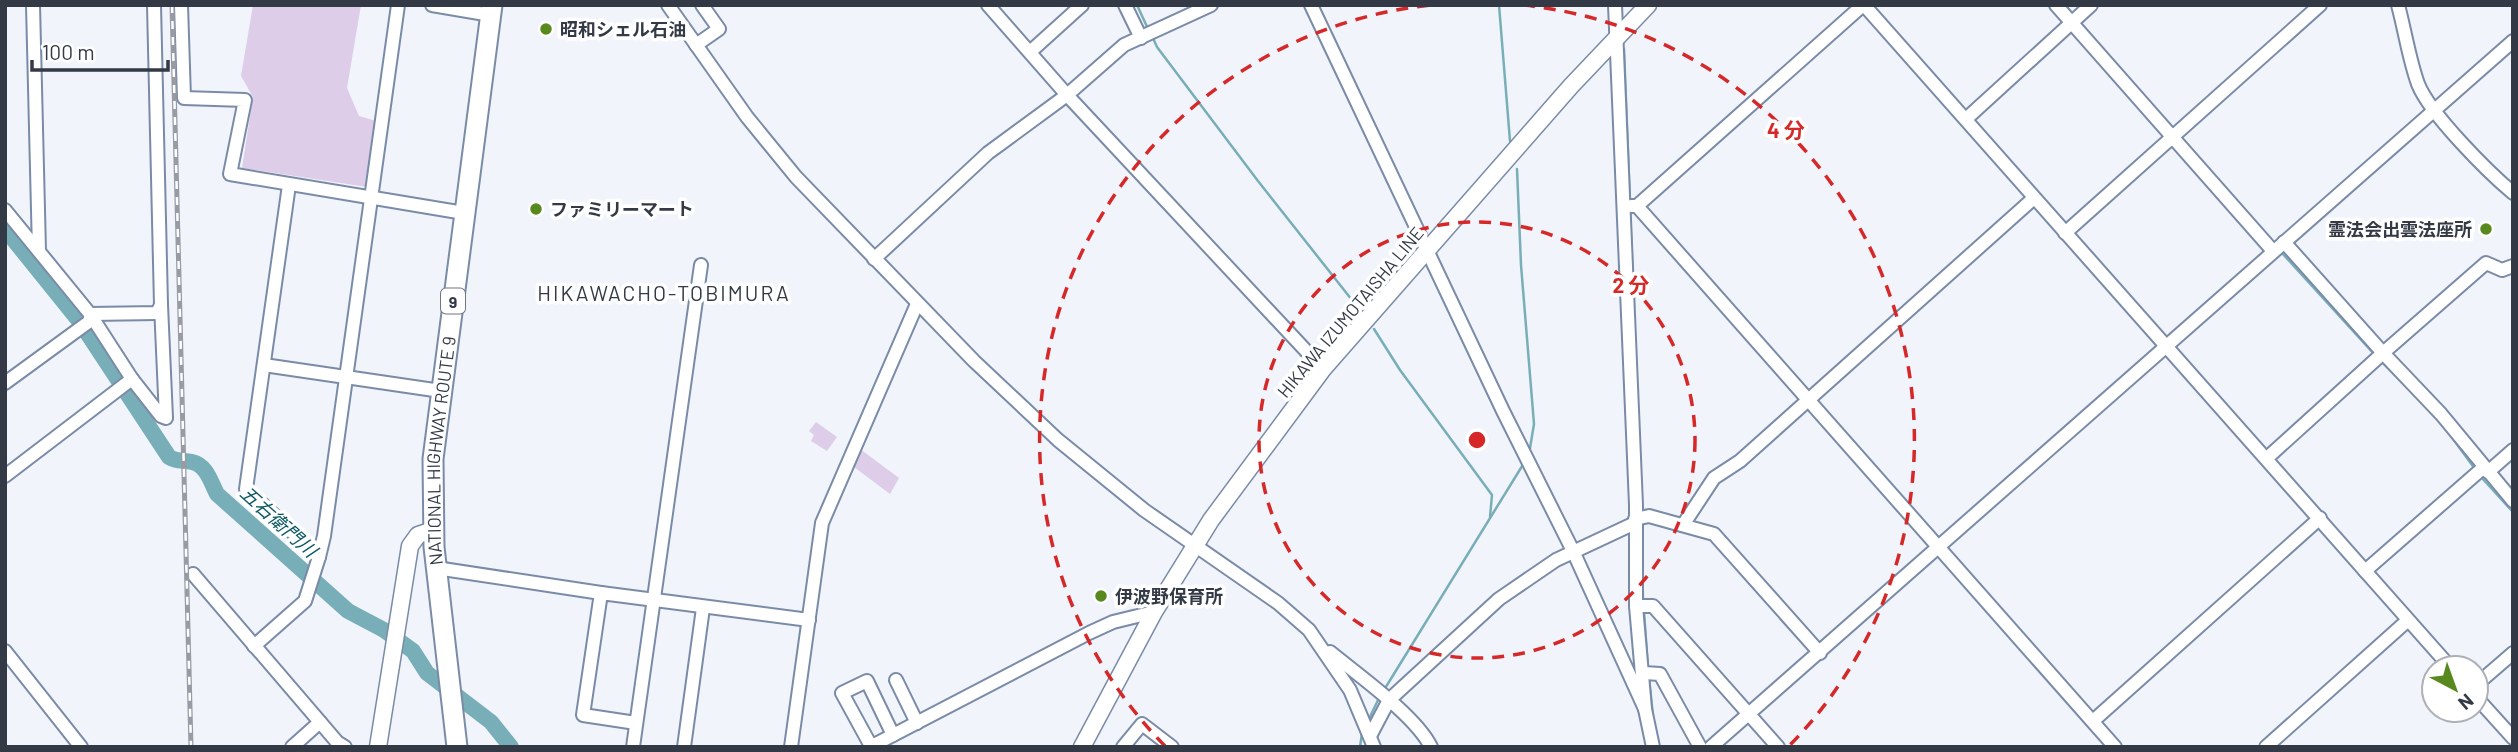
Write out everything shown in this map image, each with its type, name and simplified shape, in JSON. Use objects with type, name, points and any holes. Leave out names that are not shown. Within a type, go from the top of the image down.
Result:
[{"type":"highway","name":"NATIONAL HIGHWAY ROUTE 9","points":[[457,747],[436,568],[433,459],[482,72],[496,9]]},
{"type":"main road","name":"HIKAWA IZUMOTAISHA LINE","points":[[1082,747],[1154,612],[1195,546],[1323,369],[1615,38],[1648,5]]},
{"type":"main road","points":[[379,747],[410,546],[418,535],[433,530]]},
{"type":"street","points":[[33,5],[39,251]]},
{"type":"street","points":[[5,210],[90,314],[132,379],[161,416],[166,418],[154,5]]},
{"type":"street","points":[[181,5],[184,98],[245,100],[230,174],[464,213]]},
{"type":"street","points":[[254,646],[306,601],[324,536],[398,5]]},
{"type":"street","points":[[432,5],[496,9]]},
{"type":"street","points":[[668,5],[747,117],[796,177],[974,361],[1058,440],[1144,510],[1278,603],[1309,630],[1350,690],[1372,743]]},
{"type":"street","points":[[696,46],[719,29],[702,5]]},
{"type":"street","points":[[988,5],[1067,95],[1323,369]]},
{"type":"street","points":[[1030,52],[1082,5]]},
{"type":"street","points":[[1125,5],[1141,38]]},
{"type":"street","points":[[874,260],[988,153],[1067,95],[1124,45],[1211,5]]},
{"type":"street","points":[[1311,5],[1503,411],[1573,551],[1645,709]]},
{"type":"street","points":[[1615,5],[1636,521],[1636,606],[1644,673],[1645,709],[1653,747]]},
{"type":"street","points":[[1623,206],[1637,206],[1863,5],[2439,654]]},
{"type":"street","points":[[2056,5],[2273,251]]},
{"type":"street","points":[[1966,119],[2091,5]]},
{"type":"street","points":[[2065,233],[2320,5]]},
{"type":"street","points":[[2398,5],[2418,84],[2433,110],[2498,181],[2513,193]]},
{"type":"street","points":[[1711,747],[2513,41]]},
{"type":"street","points":[[289,185],[246,489],[319,557]]},
{"type":"street","points":[[1683,525],[1714,478],[1740,461],[2034,198]]},
{"type":"street","points":[[1637,206],[2115,747]]},
{"type":"street","points":[[2284,242],[2441,414],[2513,501]]},
{"type":"street","points":[[2267,458],[2486,263],[2502,270],[2513,267]]},
{"type":"street","points":[[633,747],[701,265]]},
{"type":"street","points":[[791,747],[822,523],[917,304]]},
{"type":"street","points":[[90,314],[157,313],[161,305]]},
{"type":"street","points":[[5,383],[90,321],[90,314]]},
{"type":"street","points":[[264,365],[441,391]]},
{"type":"street","points":[[5,476],[132,379]]},
{"type":"street","points":[[2365,571],[2513,450]]},
{"type":"street","points":[[1372,743],[1389,700],[1499,599],[1573,551],[1649,516],[1714,534],[1820,653]]},
{"type":"street","points":[[2093,721],[2320,519]]},
{"type":"street","points":[[436,568],[703,608],[809,620]]},
{"type":"street","points":[[193,574],[337,742],[345,747]]},
{"type":"street","points":[[601,593],[583,715],[636,723]]},
{"type":"street","points":[[1636,606],[1653,606],[1778,747]]},
{"type":"street","points":[[684,747],[703,608]]},
{"type":"street","points":[[892,740],[867,681],[842,693],[870,746],[892,740],[917,723],[1089,633],[1113,622],[1154,612]]},
{"type":"street","points":[[2266,747],[2407,621],[2410,622]]},
{"type":"street","points":[[1319,643],[1389,700],[1427,738],[1431,747]]},
{"type":"street","points":[[5,652],[82,747]]},
{"type":"street","points":[[2490,672],[2513,653]]},
{"type":"street","points":[[1644,673],[1661,674],[1700,747]]},
{"type":"street","points":[[896,680],[917,723]]},
{"type":"street","points":[[2490,712],[2513,738]]},
{"type":"street","points":[[292,747],[320,722]]},
{"type":"street","points":[[1123,747],[1142,724],[1172,747]]},
{"type":"shaded area","points":[[253,5],[361,5],[347,88],[359,116],[376,121],[367,187],[242,168],[253,97],[241,76]]},
{"type":"shaded area","points":[[816,422],[837,437],[827,451],[811,441],[814,435],[809,431]]},
{"type":"shaded area","points":[[860,449],[899,478],[890,494],[854,467]]},
{"type":"waterway","points":[[1137,5],[1149,31]]},
{"type":"waterway","points":[[1499,5],[1510,141]]},
{"type":"waterway","points":[[2065,5],[2074,16]]},
{"type":"waterway","points":[[2079,21],[2120,69]]},
{"type":"waterway","points":[[1152,36],[1157,47],[1258,181],[1363,314]]},
{"type":"waterway","points":[[1624,49],[1630,203]]},
{"type":"waterway","points":[[1517,169],[1521,265],[1534,424],[1529,454]]},
{"type":"waterway","points":[[1630,209],[1634,308]]},
{"type":"waterway","name":"五右衛門川","points":[[5,229],[80,322],[169,457],[201,467],[217,494],[348,611],[384,630],[413,651],[427,673],[491,722],[511,747]]},
{"type":"waterway","points":[[2282,253],[2374,354]]},
{"type":"waterway","points":[[1374,329],[1400,370],[1492,495],[1490,517]]},
{"type":"waterway","points":[[2381,361],[2411,391]]},
{"type":"waterway","points":[[2448,432],[2475,469]]},
{"type":"waterway","points":[[1384,690],[1524,463]]},
{"type":"waterway","points":[[2481,477],[2513,512]]},
{"type":"waterway","points":[[1642,556],[1643,601]]},
{"type":"waterway","points":[[1644,612],[1648,668]]},
{"type":"waterway","points":[[1649,678],[1653,716]]},
{"type":"waterway","points":[[1368,721],[1379,698]]},
{"type":"waterway","points":[[1360,747],[1362,733]]},
{"type":"railway","points":[[172,5],[191,747]]},
{"type":"place","name":"昭和シェル石油","points":[[546,29]]},
{"type":"place","name":"ファミリーマート","points":[[536,209]]},
{"type":"place","name":"霊法会出雲法座所","points":[[2486,229]]},
{"type":"place","name":"伊波野保育所","points":[[1101,596]]},
{"type":"district","name":"HIKAWACHO-TOBIMURA","points":[[664,292]]}]
